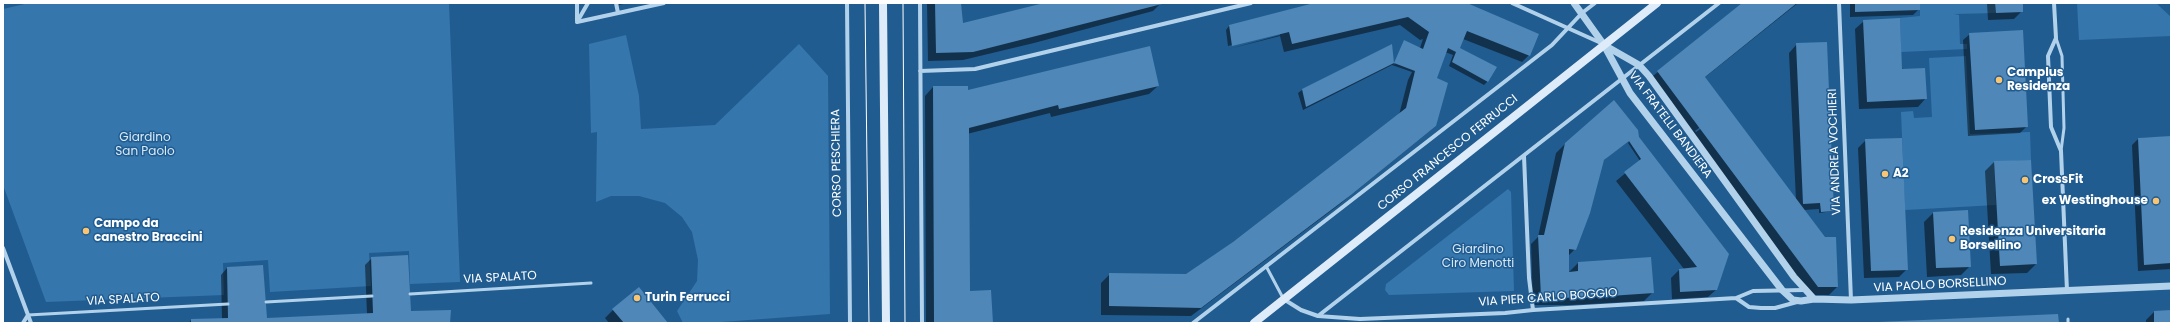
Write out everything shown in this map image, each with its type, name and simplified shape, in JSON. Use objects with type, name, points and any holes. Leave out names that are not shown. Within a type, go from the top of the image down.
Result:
[{"type":"main road","points":[[883,3],[886,323]]},
{"type":"main road","name":"CORSO FRANCESCO FERRUCCI","points":[[1254,323],[1657,3]]},
{"type":"street","points":[[577,3],[577,22]]},
{"type":"street","points":[[577,22],[588,3]]},
{"type":"street","points":[[616,3],[618,13]]},
{"type":"street","points":[[577,22],[664,3]]},
{"type":"street","name":"CORSO PESCHIERA","points":[[847,3],[850,323]]},
{"type":"street","points":[[920,3],[922,323]]},
{"type":"street","points":[[920,71],[974,69],[1251,3]]},
{"type":"street","points":[[1512,3],[1568,27],[1604,45]]},
{"type":"street","points":[[1574,3],[1604,45]]},
{"type":"street","name":"CORSO FRANCESCO FERRUCCI","points":[[1193,323],[1552,45],[1582,13],[1595,3]]},
{"type":"street","points":[[1318,316],[1719,3]]},
{"type":"street","name":"VIA ANDREA VOCHIERI","points":[[1840,3],[1851,300]]},
{"type":"street","points":[[2054,3],[2056,38],[2048,56],[2050,127],[2061,151],[2067,290]]},
{"type":"street","name":"VIA FRATELLI BANDIERA","points":[[1604,45],[1639,66],[1650,76],[1804,290],[1814,300]]},
{"type":"street","name":"VIA FRATELLI BANDIERA","points":[[1604,45],[1621,80],[1782,290],[1793,300],[1801,301]]},
{"type":"street","points":[[1524,156],[1529,278],[1533,310]]},
{"type":"street","points":[[3,248],[31,323]]},
{"type":"street","name":"VIA PAOLO BORSELLINO","points":[[1814,300],[1851,300],[2171,286]]},
{"type":"street","points":[[1736,298],[1753,291],[1804,290]]},
{"type":"street","points":[[1736,298],[1749,307],[1761,308],[1775,308],[1801,301],[1814,300]]},
{"type":"street","name":"VIA PIER CARLO BOGGIO","points":[[1284,300],[1301,310],[1318,316],[1360,319],[1505,313],[1736,298]]},
{"type":"street","points":[[23,323],[28,315]]},
{"type":"lane","points":[[2056,38],[2062,56],[2064,128],[2061,151]]},
{"type":"lane","points":[[1266,266],[1284,300]]},
{"type":"lane","name":"VIA SPALATO","points":[[410,294],[591,283]]},
{"type":"lane","points":[[266,302],[372,296]]},
{"type":"lane","name":"VIA SPALATO","points":[[28,315],[228,304]]},
{"type":"green space","name":"Giardino San Paolo","points":[[29,3],[449,3],[460,282],[410,284],[409,251],[369,253],[371,286],[270,292],[268,260],[223,263],[224,295],[46,302],[3,185],[3,9]]},
{"type":"green space","points":[[1920,3],[1995,3],[1996,13],[1954,14],[1959,15],[1960,44],[1967,44],[1967,49],[1901,52],[1900,18],[1920,16]]},
{"type":"green space","points":[[2077,3],[2156,3],[2171,17],[2171,36],[2079,40]]},
{"type":"green space","points":[[626,35],[639,96],[641,129],[715,125],[799,44],[828,76],[830,314],[708,323],[683,323],[677,311],[697,281],[698,260],[692,232],[682,217],[665,203],[639,196],[611,196],[596,202],[597,132],[591,133],[589,44]]},
{"type":"green space","points":[[1966,56],[1970,134],[2030,132],[2031,160],[1994,162],[1996,205],[1905,210],[1901,112],[1913,111],[1914,118],[1932,117],[1929,58]]},
{"type":"green space","name":"Giardino Ciro Menotti","points":[[1508,189],[1511,192],[1514,291],[1389,295],[1385,290],[1386,284]]},
{"type":"building","points":[[935,3],[961,3],[963,23],[1044,3],[1162,4],[973,52],[936,53]]},
{"type":"building","points":[[1314,3],[1467,3],[1539,34],[1530,56],[1467,31],[1460,48],[1497,67],[1488,82],[1452,62],[1456,52],[1448,48],[1437,78],[1448,83],[1436,126],[1351,195],[1201,308],[1109,306],[1109,273],[1186,274],[1233,242],[1406,108],[1415,71],[1394,63],[1404,40],[1423,49],[1429,32],[1408,17],[1292,44],[1289,32],[1232,46],[1229,25]]},
{"type":"building","points":[[1742,3],[1797,3],[1705,77],[1825,237],[1836,237],[1838,287],[1818,287],[1657,71]]},
{"type":"building","points":[[1855,3],[1920,3],[1920,10],[1855,12]]},
{"type":"building","points":[[1995,3],[2023,3],[2023,12],[1996,13]]},
{"type":"building","points":[[1900,18],[1902,69],[1925,68],[1927,99],[1867,102],[1863,20]]},
{"type":"building","name":"Camplus Residenza","points":[[2023,30],[2028,127],[1975,130],[1969,33]]},
{"type":"building","points":[[1827,42],[1834,211],[1821,212],[1820,203],[1803,204],[1796,43]]},
{"type":"building","points":[[1392,44],[1394,63],[1306,107],[1302,89]]},
{"type":"building","points":[[1150,46],[1159,86],[1059,109],[1058,105],[969,128],[970,291],[991,290],[993,323],[934,323],[933,86],[968,86],[968,90]]},
{"type":"building","points":[[1614,100],[1638,130],[1639,137],[1729,254],[1717,290],[1680,292],[1679,269],[1697,267],[1624,172],[1641,159],[1629,141],[1604,160],[1590,213],[1576,250],[1569,249],[1569,272],[1578,271],[1578,262],[1651,257],[1654,293],[1580,298],[1541,297],[1538,235],[1544,235],[1565,143]]},
{"type":"building","name":"ex Westinghouse","points":[[2171,136],[2171,263],[2144,265],[2138,138]]},
{"type":"building","name":"A2","points":[[1902,138],[1908,270],[1871,271],[1865,139]]},
{"type":"building","points":[[2031,160],[2037,264],[2000,266],[1994,161]]},
{"type":"building","points":[[1968,210],[1971,267],[1936,268],[1933,212]]},
{"type":"building","points":[[408,255],[411,311],[451,310],[450,323],[191,323],[191,319],[228,318],[227,267],[263,265],[267,318],[373,313],[371,257]]},
{"type":"building","name":"Turin Ferrucci","points":[[639,287],[668,323],[624,323],[612,309]]},
{"type":"building","points":[[2171,310],[2171,323],[2154,323],[2154,311]]},
{"type":"building","points":[[2058,314],[2059,323],[1878,323],[1878,322]]},
{"type":"tram line","points":[[865,3],[869,323]]},
{"type":"tram line","points":[[903,3],[905,323]]},
{"type":"place","name":"Camplus Residenza","points":[[1999,80]]},
{"type":"place","name":"A2","points":[[1885,174]]},
{"type":"place","name":"CrossFit","points":[[2025,180]]},
{"type":"place","name":"ex Westinghouse","points":[[2156,201]]},
{"type":"place","name":"Campo da canestro Braccini","points":[[86,231]]},
{"type":"place","name":"Residenza Universitaria Borsellino","points":[[1952,239]]},
{"type":"place","name":"Turin Ferrucci","points":[[637,298]]}]
